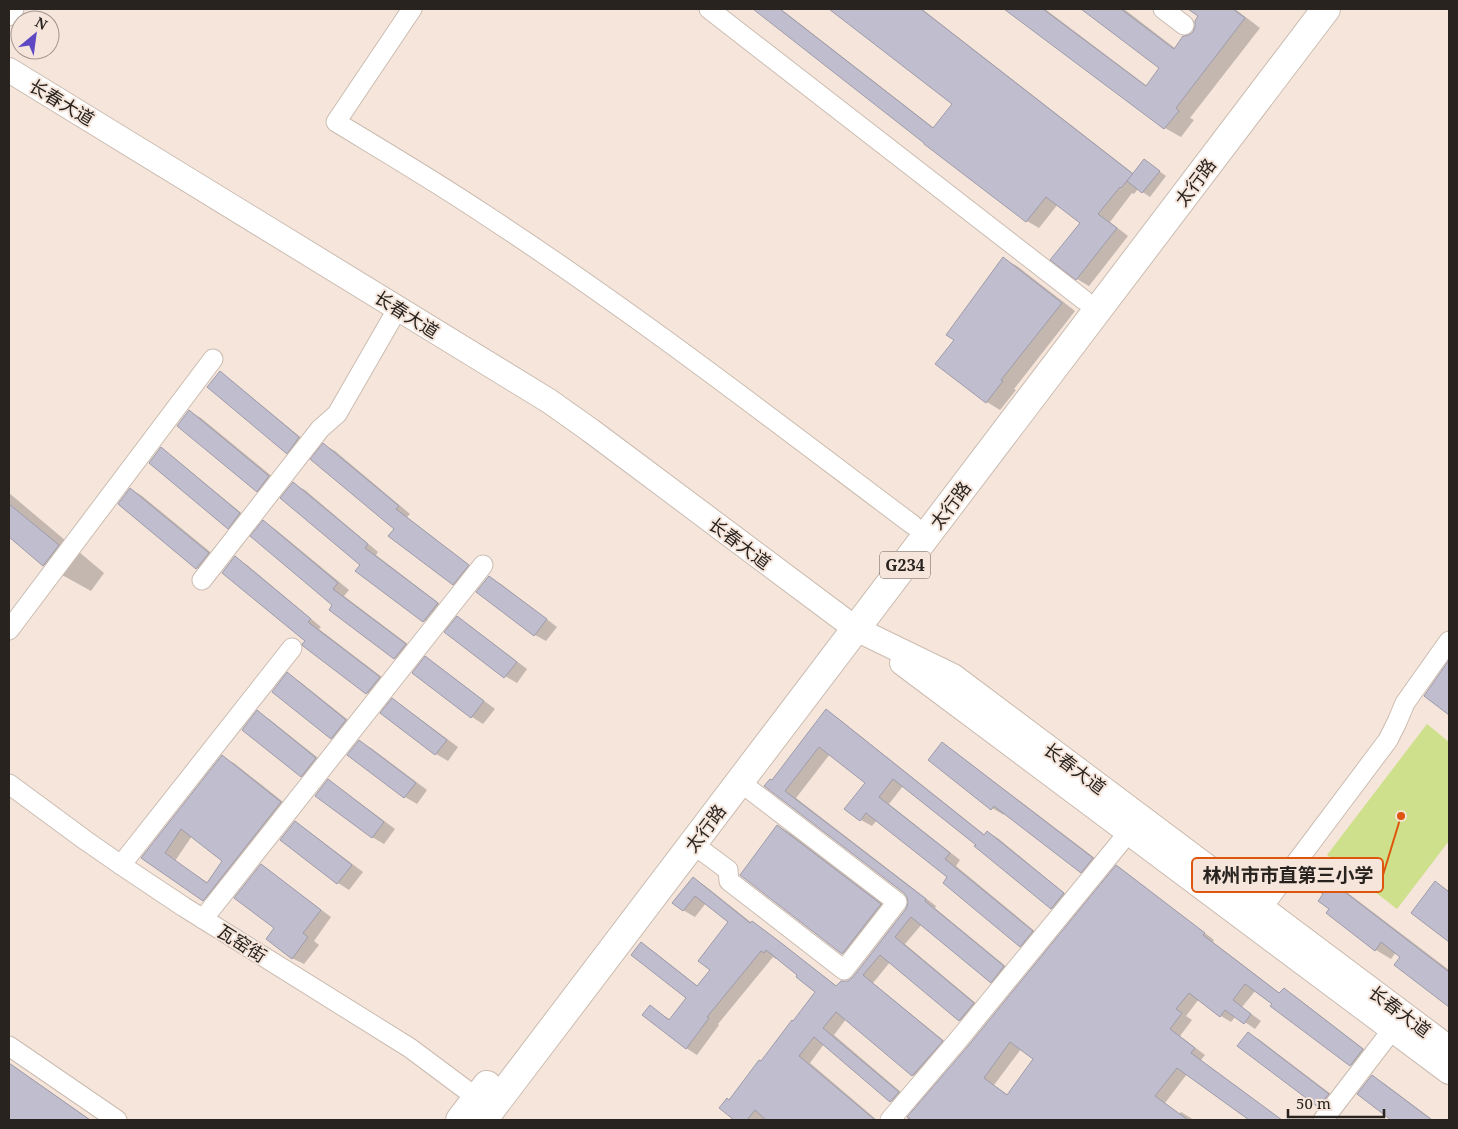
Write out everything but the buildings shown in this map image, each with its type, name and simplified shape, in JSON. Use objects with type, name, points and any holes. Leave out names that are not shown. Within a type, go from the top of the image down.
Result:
[{"type":"highway","name":"太行路","points":[[460,1120],[480,1109],[693,844],[740,782],[849,624],[913,526],[1304,9]]},
{"type":"highway","name":"太行路","points":[[480,1109],[849,624],[1326,9]]},
{"type":"main road","name":"长春大道","points":[[9,70],[549,401],[849,624],[953,676],[1449,1048]]},
{"type":"main road","points":[[849,624],[1449,1072]]},
{"type":"street","points":[[9,16],[14,9]]},
{"type":"street","points":[[412,9],[336,122],[487,215],[575,275],[732,389],[913,526]]},
{"type":"street","points":[[709,9],[1084,300]]},
{"type":"street","points":[[1163,9],[1184,25]]},
{"type":"street","points":[[202,580],[320,429],[336,414],[398,308]]},
{"type":"street","points":[[9,630],[213,358]]},
{"type":"street","points":[[202,919],[483,565]]},
{"type":"street","points":[[1262,908],[1388,740],[1405,703],[1449,641]]},
{"type":"street","points":[[120,865],[292,648]]},
{"type":"street","points":[[693,844],[728,870],[729,881],[844,970],[897,902],[740,782]]},
{"type":"street","name":"瓦窑街","points":[[9,784],[120,865],[202,919],[410,1048],[480,1109]]},
{"type":"street","points":[[890,1120],[1128,833]]},
{"type":"street","points":[[1322,1120],[1392,1030]]},
{"type":"street","points":[[9,1046],[116,1120]]},
{"type":"green space","points":[[1427,724],[1449,742],[1449,841],[1397,909],[1327,855]]},
{"type":"place","name":"林州市市直第三小学","points":[[1401,816]]}]
